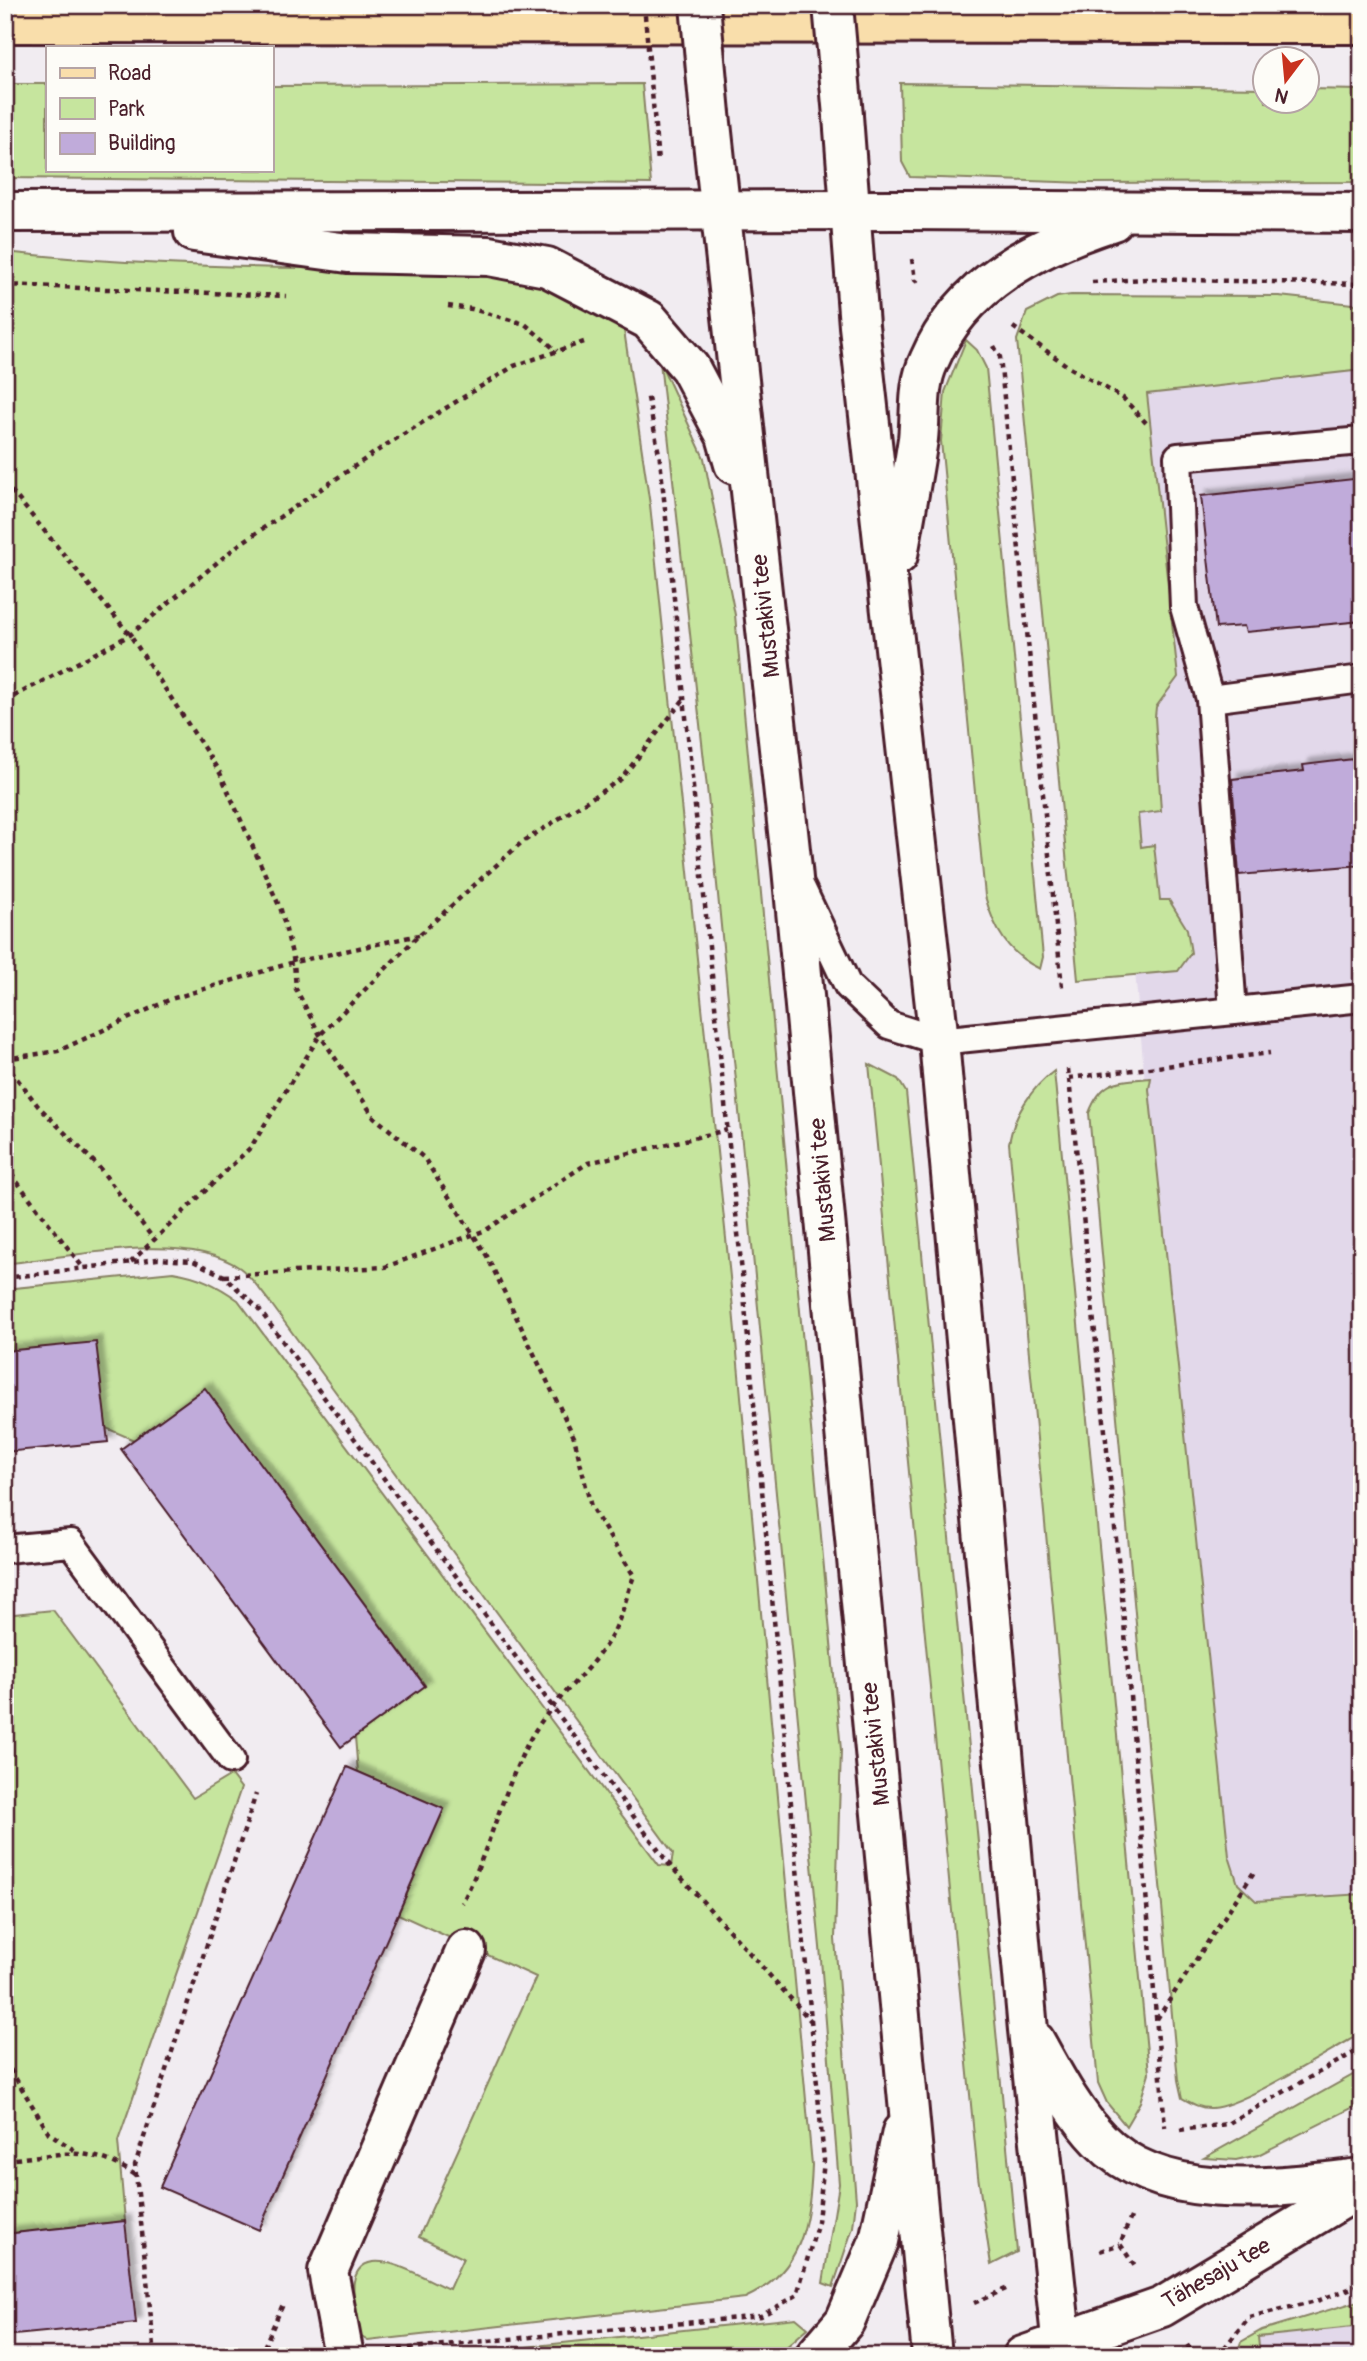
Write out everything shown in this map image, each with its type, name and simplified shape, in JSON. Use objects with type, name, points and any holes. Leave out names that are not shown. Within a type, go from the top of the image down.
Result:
[{"type":"main road","name":"Mustakivi tee","points":[[700,5],[792,868],[910,2096],[932,2356]]},
{"type":"main road","points":[[833,5],[859,327],[939,1041],[1028,2031],[1063,2349]]},
{"type":"main road","points":[[5,23],[1362,24]]},
{"type":"main road","points":[[5,212],[905,210],[1362,213]]},
{"type":"main road","points":[[891,602],[918,436],[919,398],[928,361],[971,322],[996,274],[1054,243],[1145,211]]},
{"type":"main road","points":[[53,213],[348,253],[489,256],[547,267],[649,320],[690,368],[726,436],[759,552]]},
{"type":"main road","points":[[344,2355],[328,2271],[466,1950]]},
{"type":"main road","points":[[1028,2031],[1064,2091],[1101,2141],[1149,2173],[1205,2186],[1268,2189],[1362,2178]]},
{"type":"main road","points":[[815,2356],[845,2320],[878,2241],[910,2096]]},
{"type":"main road","name":"Tähesaju tee","points":[[1023,2356],[1063,2349],[1162,2307],[1362,2187]]},
{"type":"lane","points":[[1233,1011],[1210,699],[1184,607],[1178,457],[1362,441]]},
{"type":"lane","points":[[1210,699],[1362,679]]},
{"type":"lane","points":[[792,868],[848,986],[889,1025],[939,1041],[1362,998]]},
{"type":"lane","points":[[5,1549],[71,1543],[231,1760]]},
{"type":"path","points":[[644,5],[658,168]]},
{"type":"path","points":[[905,210],[915,280],[971,322],[1000,356],[1122,1597],[1165,2131],[1227,2124],[1362,2048]]},
{"type":"path","points":[[1081,283],[1146,279],[1362,284]]},
{"type":"path","points":[[5,285],[291,296]]},
{"type":"path","points":[[444,306],[472,309],[525,324],[558,351]]},
{"type":"path","points":[[971,322],[998,316],[1069,367],[1123,398],[1178,457]]},
{"type":"path","points":[[5,701],[130,635],[237,546],[386,445],[514,366],[649,320],[644,381],[660,459],[727,1130],[824,2160],[818,2222],[797,2295],[761,2316],[344,2355]]},
{"type":"path","points":[[5,483],[130,635],[220,773],[281,910],[294,962],[296,989],[320,1035],[374,1117],[424,1158],[487,1256],[574,1437],[591,1507],[634,1576],[610,1640],[552,1705],[530,1739],[474,1879],[461,1904]]},
{"type":"path","points":[[130,1263],[251,1147],[320,1035],[419,934],[521,843],[621,779],[684,698]]},
{"type":"path","points":[[155,1241],[98,1166],[38,1106],[5,1061],[58,1051],[171,999],[294,962],[419,934]]},
{"type":"path","points":[[1069,1078],[1282,1051]]},
{"type":"path","points":[[224,1276],[385,1267],[486,1230],[587,1163],[727,1130]]},
{"type":"path","points":[[5,1166],[85,1270]]},
{"type":"path","points":[[5,1278],[156,1259],[192,1261],[224,1276],[258,1308],[668,1863],[811,2021]]},
{"type":"path","points":[[155,2356],[135,2165],[260,1783]]},
{"type":"path","points":[[1156,2020],[1254,1872]]},
{"type":"path","points":[[5,2061],[49,2133],[77,2152]]},
{"type":"path","points":[[5,2160],[77,2152],[113,2160],[137,2176]]},
{"type":"path","points":[[1149,2173],[1120,2244],[1195,2356]]},
{"type":"path","points":[[1218,2356],[1249,2317],[1320,2300],[1362,2284]]},
{"type":"shaded area","points":[[1362,354],[1362,1899],[1220,1915],[1080,361]]},
{"type":"shaded area","points":[[1362,2326],[1362,2356],[1260,2356],[1258,2337]]},
{"type":"green space","points":[[900,83],[1252,88],[1252,116],[1322,116],[1322,89],[1362,90],[1362,182],[1087,183],[910,177],[902,162]]},
{"type":"green space","points":[[5,84],[46,84],[46,172],[273,172],[273,86],[642,84],[651,184],[5,178]]},
{"type":"green space","points":[[5,252],[194,265],[438,267],[490,271],[530,280],[558,291],[586,305],[624,330],[650,505],[730,1277],[812,2165],[805,2226],[791,2260],[764,2287],[745,2298],[368,2341],[360,2336],[353,2287],[360,2268],[370,2263],[383,2262],[412,2271],[449,2289],[463,2258],[419,2237],[536,1977],[398,1914],[444,1809],[358,1772],[355,1737],[425,1685],[205,1389],[134,1440],[106,1428],[5,1351],[5,1289],[173,1272],[207,1282],[238,1300],[659,1865],[671,1866],[673,1853],[272,1305],[240,1268],[217,1257],[189,1250],[159,1248],[93,1252],[5,1264]]},
{"type":"green space","points":[[1279,296],[1362,305],[1362,370],[1147,394],[1178,677],[1156,707],[1161,811],[1138,814],[1141,847],[1154,845],[1160,900],[1169,900],[1187,929],[1191,953],[1178,971],[1078,980],[1017,340],[1027,312],[1057,297]]},
{"type":"green space","points":[[966,340],[977,350],[986,368],[1043,957],[1040,969],[1019,956],[1004,939],[985,896],[941,441],[945,392]]},
{"type":"green space","points":[[660,362],[704,458],[735,615],[841,1750],[835,1939],[856,2201],[853,2227],[833,2287],[823,2283],[839,2184],[820,1947],[712,833]]},
{"type":"green space","points":[[869,1064],[898,1079],[906,1092],[1017,2252],[991,2265],[978,2176]]},
{"type":"green space","points":[[1054,1071],[1149,2073],[1140,2102],[1126,2126],[1107,2103],[1098,2083],[1009,1143],[1015,1122],[1025,1103],[1038,1085]]},
{"type":"green space","points":[[1151,1078],[1149,1089],[1229,1856],[1238,1884],[1256,1901],[1362,1894],[1362,2033],[1264,2088],[1226,2105],[1212,2108],[1200,2107],[1182,2098],[1178,2080],[1089,1113],[1099,1094],[1112,1084]]},
{"type":"green space","points":[[53,1610],[193,1798],[231,1775],[241,1788],[118,2141],[125,2221],[5,2234],[5,1615]]},
{"type":"green space","points":[[1362,2070],[1362,2103],[1258,2155],[1236,2160],[1204,2158]]},
{"type":"green space","points":[[1362,2300],[1362,2326],[1258,2337],[1260,2356],[1236,2356],[1241,2342],[1262,2330]]},
{"type":"green space","points":[[796,2318],[808,2328],[776,2356],[441,2356]]},
{"type":"building","points":[[1362,478],[1362,621],[1246,632],[1244,626],[1216,628],[1201,496]]},
{"type":"building","points":[[1362,758],[1362,865],[1239,875],[1232,779],[1304,771],[1303,765]]},
{"type":"building","points":[[96,1342],[108,1442],[5,1452],[5,1351]]},
{"type":"building","points":[[205,1388],[425,1686],[341,1747],[121,1449]]},
{"type":"building","points":[[347,1767],[444,1809],[259,2230],[160,2187]]},
{"type":"building","points":[[125,2221],[136,2323],[5,2336],[5,2234]]}]
